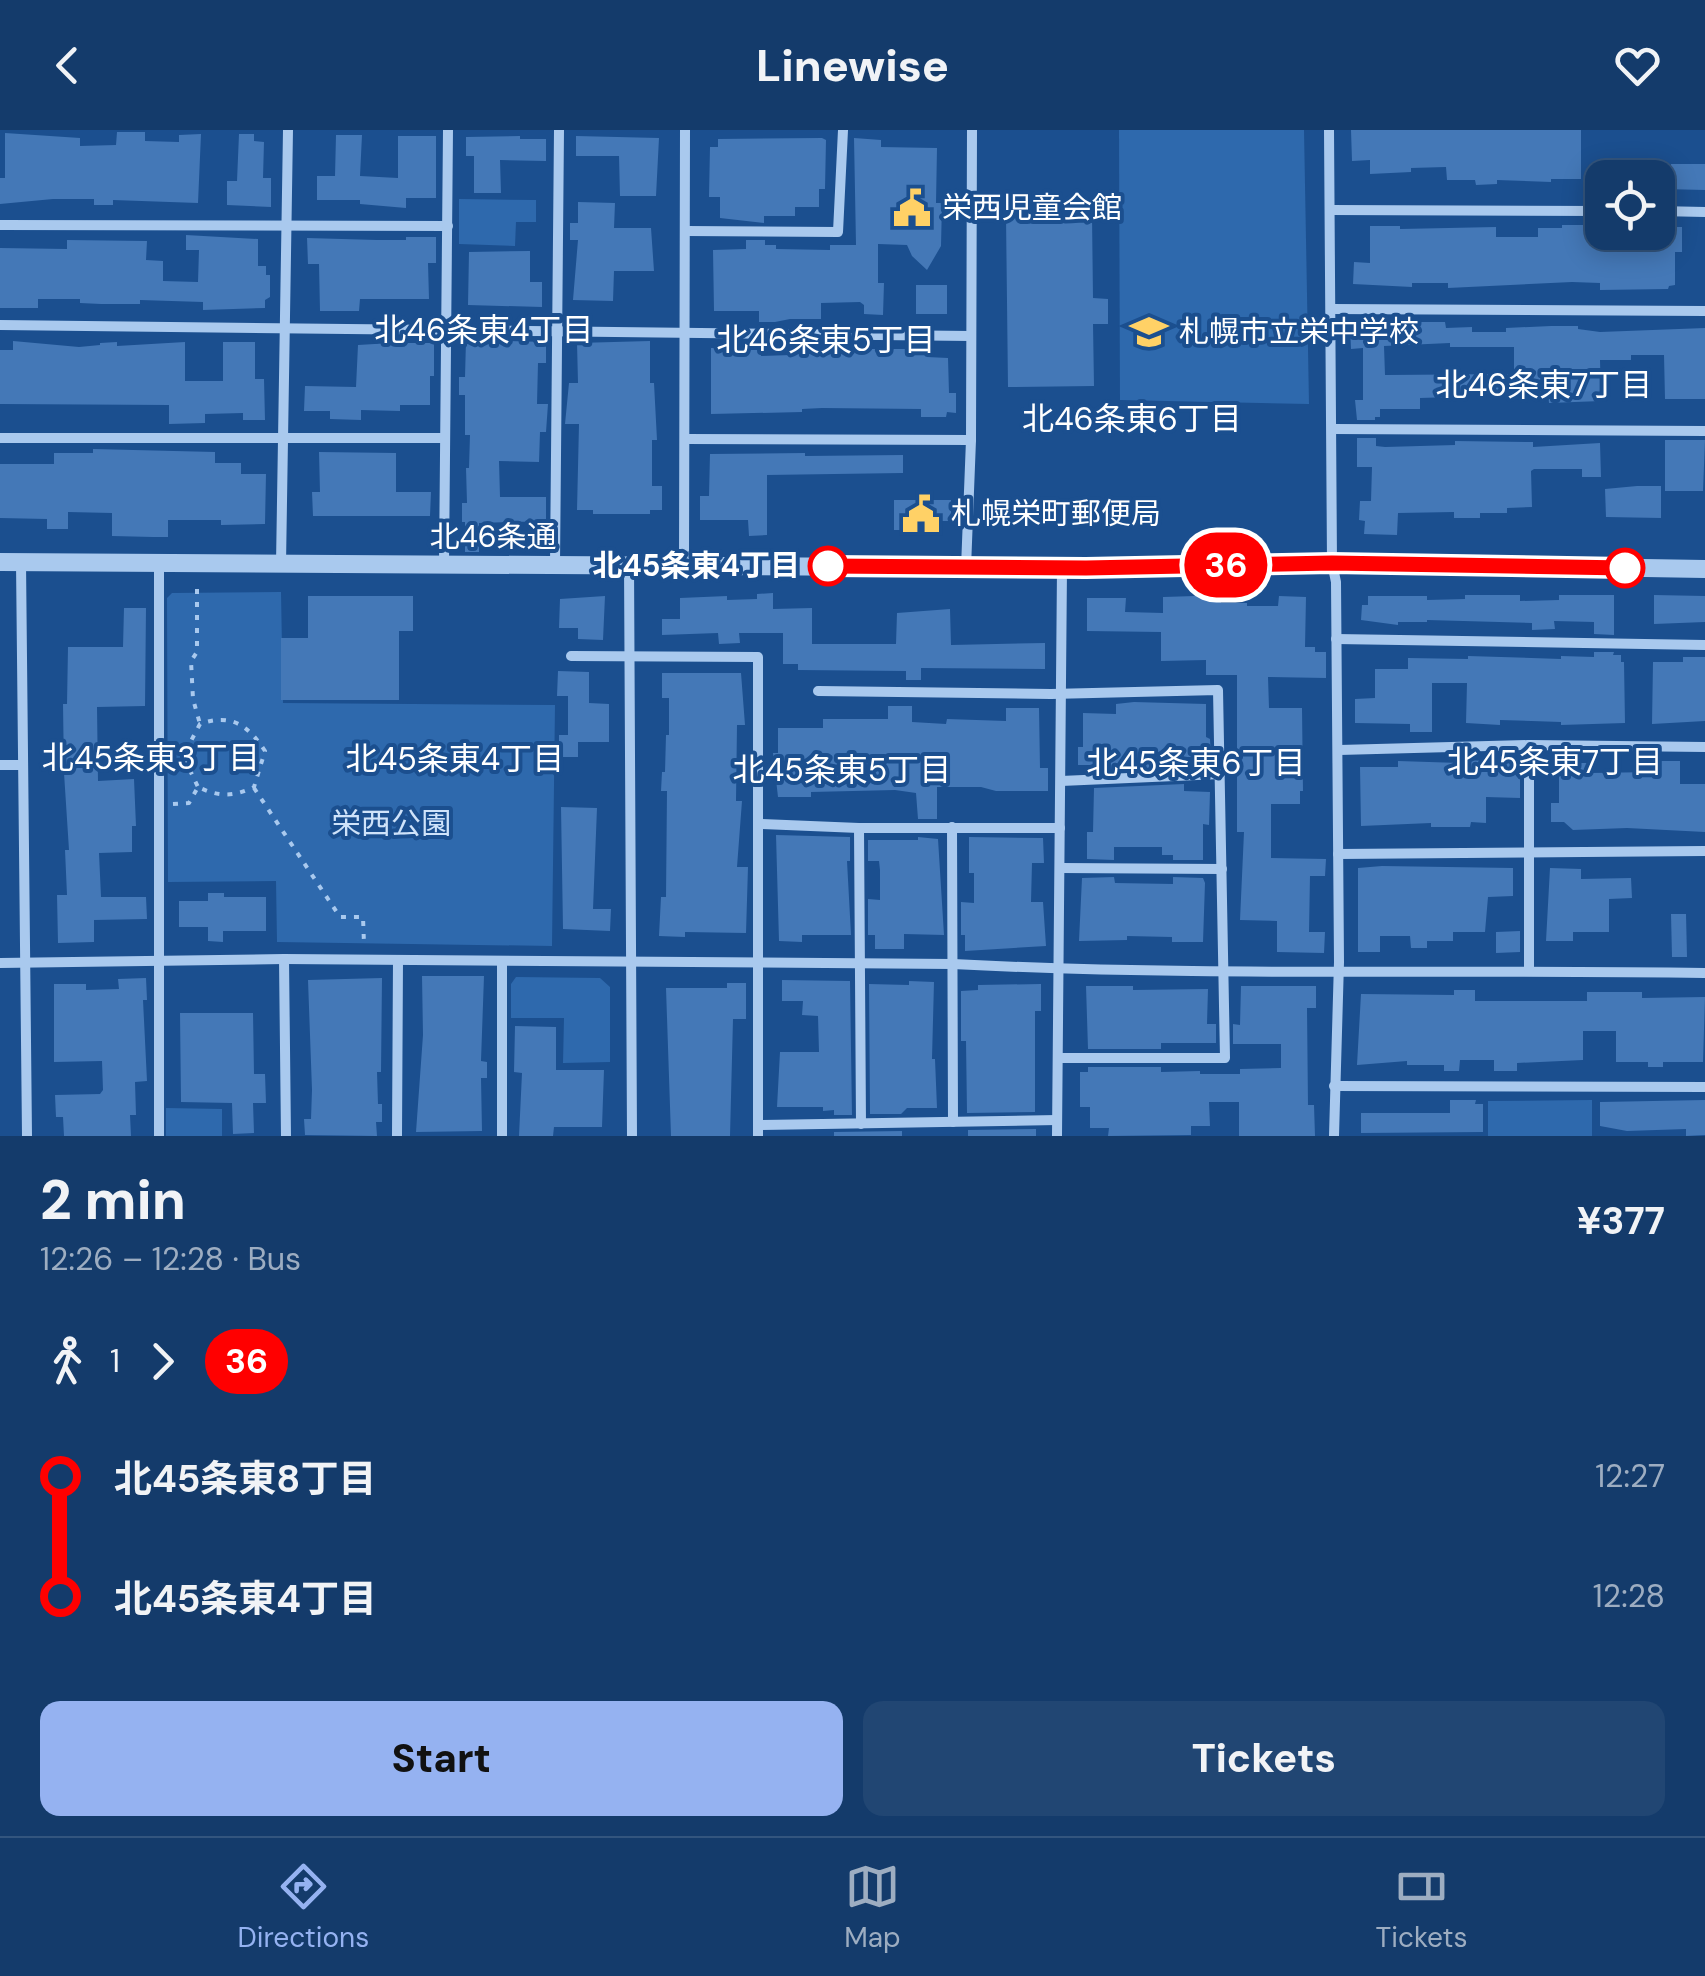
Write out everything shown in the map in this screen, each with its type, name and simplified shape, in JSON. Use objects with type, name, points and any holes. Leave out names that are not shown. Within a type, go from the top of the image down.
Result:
[{"type":"street","points":[[281,564],[288,130]]},
{"type":"street","points":[[444,564],[448,130]]},
{"type":"street","points":[[555,564],[559,130]]},
{"type":"street","points":[[684,564],[685,130]]},
{"type":"street","points":[[686,231],[838,232],[843,130]]},
{"type":"street","points":[[966,568],[971,440],[972,130]]},
{"type":"street","points":[[1329,130],[1332,563],[1336,582],[1339,750],[1334,1136]]},
{"type":"street","points":[[1330,210],[1585,211]]},
{"type":"street","points":[[1675,211],[1705,212]]},
{"type":"street","points":[[0,225],[448,226]]},
{"type":"street","points":[[1331,309],[1705,312]]},
{"type":"street","points":[[0,325],[971,336]]},
{"type":"street","points":[[1333,428],[1705,431]]},
{"type":"street","points":[[0,438],[443,438]]},
{"type":"street","points":[[685,439],[971,440]]},
{"type":"street","name":"北46条通","points":[[0,562],[966,568],[1332,563],[1705,569]]},
{"type":"street","points":[[22,562],[27,1136]]},
{"type":"street","points":[[159,563],[159,1136]]},
{"type":"street","points":[[629,564],[632,1136]]},
{"type":"street","points":[[1057,1136],[1062,568]]},
{"type":"street","points":[[1336,639],[1705,646]]},
{"type":"street","points":[[571,656],[758,657],[758,1130],[1057,1120]]},
{"type":"street","points":[[818,692],[1062,694],[1218,690],[1224,1058],[1058,1058]]},
{"type":"street","points":[[1529,746],[1529,970]]},
{"type":"street","points":[[1339,750],[1705,747]]},
{"type":"street","points":[[0,765],[23,764]]},
{"type":"street","points":[[1061,781],[1220,774]]},
{"type":"street","points":[[759,824],[1060,828]]},
{"type":"street","points":[[952,827],[953,1122]]},
{"type":"street","points":[[859,828],[861,1124]]},
{"type":"street","points":[[1338,854],[1705,850]]},
{"type":"street","points":[[1060,868],[1222,869]]},
{"type":"street","points":[[284,959],[286,1136]]},
{"type":"street","points":[[0,963],[284,959],[953,964],[1224,972],[1705,973]]},
{"type":"street","points":[[397,1136],[398,960]]},
{"type":"street","points":[[502,962],[502,1136]]},
{"type":"street","points":[[1334,1086],[1705,1087]]},
{"type":"path","points":[[183,756],[200,724],[193,698],[191,661],[197,652],[197,589]]},
{"type":"path","points":[[200,724],[215,719],[238,721],[254,734],[265,751],[254,788]]},
{"type":"path","points":[[168,756],[183,756]]},
{"type":"path","points":[[183,756],[198,787],[235,796],[254,788]]},
{"type":"path","points":[[168,804],[189,803],[198,787]]},
{"type":"path","points":[[254,788],[340,917],[363,917],[364,949]]},
{"type":"green space","points":[[1119,130],[1304,130],[1309,404],[1120,400]]},
{"type":"green space","points":[[459,199],[536,200],[536,222],[516,222],[515,246],[459,244]]},
{"type":"green space","name":"栄西公園","points":[[281,592],[283,703],[555,705],[552,946],[277,942],[276,881],[168,882],[167,598],[172,593]]},
{"type":"green space","points":[[516,977],[600,978],[610,987],[610,1062],[563,1063],[564,1018],[511,1018],[511,984]]},
{"type":"green space","points":[[1592,1100],[1592,1136],[1488,1136],[1488,1101]]},
{"type":"green space","points":[[166,1108],[222,1109],[222,1136],[166,1136]]},
{"type":"building","points":[[1351,130],[1581,130],[1581,179],[1497,180],[1497,184],[1476,185],[1475,180],[1447,180],[1446,167],[1370,174],[1370,160],[1352,161]]},
{"type":"building","points":[[117,132],[145,132],[145,141],[179,142],[179,135],[201,134],[198,203],[113,200],[113,205],[94,205],[94,199],[53,199],[0,204],[0,178],[5,178],[5,133],[80,138],[80,146],[116,145]]},
{"type":"building","points":[[239,134],[254,134],[254,141],[264,142],[263,178],[271,178],[271,207],[227,205],[227,181],[237,181]]},
{"type":"building","points":[[336,135],[362,135],[360,176],[398,178],[398,136],[436,136],[436,198],[406,198],[406,208],[360,204],[360,200],[317,200],[317,176],[335,176]]},
{"type":"building","points":[[576,136],[659,138],[656,196],[620,196],[619,156],[576,156]]},
{"type":"building","points":[[466,137],[546,139],[546,161],[500,160],[501,193],[474,193],[474,156],[466,156]]},
{"type":"building","points":[[854,138],[881,140],[881,147],[937,148],[936,203],[942,203],[941,246],[927,270],[907,245],[878,244],[878,283],[884,283],[883,315],[864,314],[860,302],[821,303],[821,319],[775,322],[759,322],[759,311],[714,311],[713,250],[746,249],[746,240],[765,240],[765,245],[776,245],[776,249],[830,250],[830,245],[856,245]]},
{"type":"building","points":[[718,139],[826,140],[825,189],[819,189],[819,207],[795,207],[795,216],[764,216],[764,223],[720,218],[720,197],[709,197],[710,147],[718,147]]},
{"type":"building","points":[[1675,164],[1705,164],[1705,190],[1675,189]]},
{"type":"building","points":[[578,202],[615,203],[614,228],[651,228],[654,271],[614,271],[613,301],[573,300],[578,240],[570,240],[570,223],[578,223]]},
{"type":"building","points":[[1092,215],[1093,298],[1108,299],[1108,324],[1093,324],[1094,386],[1008,387],[1006,216]]},
{"type":"building","points":[[1585,225],[1585,250],[1675,250],[1675,227],[1682,227],[1682,252],[1675,252],[1675,285],[1668,289],[1600,290],[1600,283],[1572,282],[1448,288],[1448,283],[1412,283],[1412,287],[1353,284],[1354,262],[1370,263],[1370,226],[1496,227],[1496,237],[1538,237],[1538,228]]},
{"type":"building","points":[[186,235],[258,239],[258,266],[266,266],[266,275],[270,275],[270,297],[265,300],[265,308],[203,310],[203,302],[140,300],[140,304],[101,304],[80,303],[80,299],[38,299],[38,308],[0,308],[0,248],[67,249],[67,240],[147,241],[146,260],[163,261],[163,281],[198,282],[199,250],[186,250]]},
{"type":"building","points":[[436,237],[436,263],[428,263],[429,299],[360,299],[359,311],[320,311],[319,264],[308,264],[307,238]]},
{"type":"building","points":[[530,251],[530,282],[542,282],[542,307],[468,305],[469,252]]},
{"type":"building","points":[[916,285],[947,285],[947,314],[916,314]]},
{"type":"building","points":[[1445,322],[1446,328],[1472,327],[1472,332],[1551,326],[1578,326],[1600,332],[1705,328],[1705,399],[1665,399],[1664,355],[1631,355],[1631,360],[1600,360],[1601,401],[1549,403],[1548,392],[1452,394],[1420,398],[1420,409],[1380,409],[1380,417],[1375,420],[1357,420],[1355,400],[1363,400],[1363,348],[1351,349],[1350,323]],"holes":[[[1450,343],[1450,347],[1514,347],[1514,374],[1385,375],[1384,346]]]},
{"type":"building","points":[[466,340],[546,342],[546,363],[538,363],[537,404],[548,404],[546,432],[540,432],[539,462],[499,461],[500,497],[546,497],[546,521],[479,523],[479,552],[465,552],[462,522],[462,503],[467,503],[470,435],[465,435],[465,395],[459,395],[459,377],[465,377]]},
{"type":"building","points":[[13,341],[79,347],[117,342],[117,346],[185,342],[185,381],[223,381],[223,342],[255,342],[255,379],[264,379],[265,420],[243,420],[243,413],[205,414],[205,423],[169,424],[169,405],[0,404],[0,350],[13,350]]},
{"type":"building","points":[[650,341],[657,440],[652,440],[652,486],[662,486],[662,510],[650,510],[650,514],[593,514],[593,510],[577,510],[579,424],[565,424],[569,383],[578,383],[577,343]]},
{"type":"building","points":[[434,343],[430,405],[400,405],[400,411],[361,410],[361,420],[330,419],[330,411],[304,411],[305,386],[356,387],[358,345]]},
{"type":"building","points":[[760,347],[761,356],[791,355],[791,349],[927,349],[927,357],[948,358],[949,393],[956,393],[956,413],[921,417],[921,409],[822,408],[711,414],[711,348]]},
{"type":"building","points":[[1357,438],[1376,438],[1376,446],[1385,447],[1455,445],[1455,441],[1533,442],[1533,447],[1600,443],[1601,477],[1582,477],[1582,469],[1534,469],[1532,507],[1507,508],[1507,513],[1480,513],[1480,518],[1454,518],[1454,512],[1398,513],[1397,535],[1364,534],[1365,521],[1359,520],[1360,501],[1371,501],[1372,467],[1357,467]]},
{"type":"building","points":[[1665,440],[1705,440],[1703,491],[1665,491]]},
{"type":"building","points":[[93,449],[215,452],[215,463],[241,463],[241,474],[266,474],[265,524],[168,520],[168,537],[153,537],[112,536],[112,513],[68,512],[68,529],[47,529],[47,519],[0,518],[0,464],[54,464],[54,453],[93,453]]},
{"type":"building","points":[[319,452],[396,453],[396,492],[431,492],[430,516],[313,516],[312,492],[320,492]]},
{"type":"building","points":[[710,454],[903,455],[903,473],[767,475],[767,535],[749,536],[748,520],[700,520],[700,496],[709,496]]},
{"type":"building","points":[[1661,486],[1661,518],[1606,517],[1605,489]]},
{"type":"building","points":[[894,500],[951,500],[951,521],[940,521],[940,530],[894,530]]},
{"type":"building","points":[[773,593],[773,609],[812,608],[812,644],[896,644],[897,613],[950,609],[951,645],[1045,643],[1045,669],[921,668],[921,680],[906,680],[906,671],[798,670],[798,664],[783,664],[783,633],[739,633],[740,643],[719,644],[718,633],[662,635],[662,619],[680,619],[680,598],[757,599],[757,594]]},
{"type":"building","points":[[1465,595],[1520,595],[1520,601],[1559,600],[1559,595],[1614,595],[1614,635],[1594,634],[1594,622],[1554,621],[1555,629],[1532,630],[1532,623],[1427,620],[1398,625],[1361,620],[1362,605],[1368,605],[1368,596],[1427,596],[1427,600],[1465,599]]},
{"type":"building","points":[[1654,595],[1705,596],[1705,622],[1654,624]]},
{"type":"building","points":[[308,596],[413,596],[413,631],[399,631],[399,700],[281,700],[281,638],[308,638]]},
{"type":"building","points":[[605,596],[603,640],[578,639],[578,628],[559,628],[560,599]]},
{"type":"building","points":[[1195,596],[1247,606],[1278,606],[1279,596],[1306,597],[1305,647],[1326,652],[1326,678],[1268,677],[1269,708],[1302,708],[1303,791],[1300,804],[1271,804],[1271,858],[1326,859],[1325,876],[1310,876],[1309,932],[1325,932],[1324,953],[1277,952],[1277,921],[1240,920],[1244,832],[1237,832],[1237,675],[1206,675],[1206,660],[1161,661],[1161,632],[1087,631],[1087,598],[1126,598],[1125,612],[1163,613],[1163,597]]},
{"type":"building","points":[[124,608],[146,608],[145,706],[97,707],[98,781],[134,779],[136,826],[132,826],[132,852],[99,853],[101,897],[146,897],[147,919],[94,920],[94,942],[58,943],[57,895],[67,895],[65,850],[69,850],[63,704],[67,704],[68,647],[123,647]]},
{"type":"building","points":[[1594,652],[1621,655],[1625,723],[1466,723],[1467,683],[1432,683],[1432,732],[1410,732],[1410,724],[1355,723],[1355,699],[1375,698],[1375,669],[1408,669],[1408,658],[1561,659],[1594,657]]},
{"type":"building","points":[[1683,657],[1705,657],[1705,721],[1652,724],[1653,662],[1683,662]]},
{"type":"building","points":[[558,671],[589,672],[589,703],[609,704],[609,742],[578,742],[578,757],[559,757],[559,735],[568,735],[568,696],[557,696]]},
{"type":"building","points":[[662,673],[741,673],[745,725],[737,725],[736,801],[742,801],[737,867],[748,867],[746,933],[685,932],[685,937],[659,936],[661,897],[666,897],[667,791],[661,791],[669,735],[669,698],[662,698]]},
{"type":"building","points":[[1116,704],[1206,704],[1206,737],[1210,739],[1211,757],[1184,757],[1184,767],[1095,771],[1095,765],[1078,765],[1078,747],[1083,747],[1083,713],[1116,714]]},
{"type":"building","points":[[888,706],[912,706],[912,722],[946,724],[947,719],[1006,721],[1006,708],[1039,708],[1040,768],[1048,768],[1048,791],[937,787],[937,819],[918,819],[916,793],[895,790],[811,792],[811,797],[778,797],[773,753],[778,753],[778,728],[823,728],[823,719],[888,719]]},
{"type":"building","points":[[1398,761],[1520,762],[1520,798],[1486,797],[1486,823],[1471,822],[1470,827],[1431,827],[1431,823],[1361,826],[1360,767],[1398,767]]},
{"type":"building","points":[[1656,761],[1680,761],[1680,784],[1705,784],[1705,832],[1573,830],[1564,822],[1551,822],[1551,803],[1559,803],[1559,763],[1589,763],[1589,773],[1656,772]]},
{"type":"building","points":[[1184,784],[1184,791],[1210,792],[1209,825],[1203,824],[1203,860],[1173,860],[1173,855],[1162,855],[1162,847],[1114,847],[1114,860],[1087,859],[1087,832],[1093,832],[1094,788]]},
{"type":"building","points":[[561,807],[597,808],[593,909],[611,909],[610,931],[563,929]]},
{"type":"building","points":[[776,835],[850,837],[847,861],[851,935],[802,935],[802,942],[779,941]]},
{"type":"building","points":[[969,837],[1043,838],[1044,863],[1032,863],[1031,902],[1043,902],[1046,946],[965,951],[961,902],[974,903]]},
{"type":"building","points":[[938,839],[944,935],[904,934],[904,949],[875,949],[875,935],[868,935],[868,899],[880,900],[880,870],[879,861],[868,861],[868,840]]},
{"type":"building","points":[[1358,868],[1513,868],[1513,896],[1488,897],[1485,932],[1453,932],[1453,941],[1427,941],[1427,948],[1411,948],[1410,936],[1380,936],[1380,952],[1358,952]]},
{"type":"building","points":[[1550,868],[1581,869],[1581,879],[1631,878],[1632,898],[1609,899],[1609,932],[1573,932],[1573,941],[1546,941]]},
{"type":"building","points":[[1114,877],[1115,883],[1173,884],[1173,877],[1203,878],[1203,942],[1127,936],[1127,940],[1079,941],[1082,878]]},
{"type":"building","points":[[208,893],[266,897],[266,931],[223,931],[223,942],[208,941],[208,927],[179,927],[179,901],[208,901]]},
{"type":"building","points":[[1671,914],[1686,914],[1687,957],[1672,957]]},
{"type":"building","points":[[1520,931],[1520,952],[1496,953],[1496,932]]},
{"type":"building","points":[[422,976],[484,976],[481,1061],[487,1062],[487,1078],[481,1078],[482,1131],[416,1132],[423,1035]]},
{"type":"building","points":[[146,978],[147,1000],[143,1000],[147,1081],[135,1082],[136,1115],[130,1115],[131,1136],[64,1136],[63,1117],[56,1117],[55,1095],[100,1094],[102,1061],[54,1062],[54,984],[86,984],[86,990],[119,989],[118,979]]},
{"type":"building","points":[[382,978],[381,1072],[377,1072],[382,1122],[376,1122],[377,1136],[305,1135],[304,1119],[311,1119],[312,1090],[308,980]]},
{"type":"building","points":[[782,980],[850,981],[852,1115],[834,1115],[834,1110],[823,1111],[823,1107],[777,1107],[780,1052],[819,1052],[818,1016],[802,1015],[803,1001],[782,1001]]},
{"type":"building","points":[[909,981],[934,982],[932,1059],[937,1108],[870,1114],[869,984],[909,985]]},
{"type":"building","points":[[727,983],[746,983],[746,1019],[733,1019],[730,1136],[671,1136],[666,988],[727,988]]},
{"type":"building","points":[[1041,984],[1041,1011],[1035,1011],[1035,1112],[967,1113],[961,991],[978,990],[978,985]]},
{"type":"building","points":[[1086,986],[1208,989],[1207,1024],[1216,1024],[1216,1043],[1161,1043],[1161,1049],[1088,1049]]},
{"type":"building","points":[[1241,986],[1316,986],[1316,1008],[1307,1008],[1308,1105],[1314,1105],[1315,1136],[1239,1136],[1239,1102],[1209,1102],[1210,1126],[1191,1126],[1191,1135],[1108,1136],[1109,1128],[1090,1128],[1090,1107],[1080,1107],[1080,1072],[1088,1072],[1088,1067],[1161,1067],[1161,1072],[1200,1074],[1281,1068],[1281,1044],[1233,1044],[1233,1024],[1240,1025]]},
{"type":"building","points":[[1454,990],[1475,990],[1475,1001],[1587,1001],[1587,992],[1642,992],[1642,998],[1705,997],[1703,1062],[1663,1062],[1663,1067],[1648,1067],[1648,1062],[1616,1062],[1616,1031],[1583,1031],[1583,1060],[1517,1063],[1517,1071],[1494,1071],[1494,1060],[1460,1060],[1459,1071],[1444,1071],[1444,1065],[1407,1065],[1407,1061],[1357,1065],[1361,994],[1454,995]]},
{"type":"building","points":[[180,1013],[253,1013],[254,1074],[265,1074],[266,1103],[253,1103],[254,1133],[233,1134],[232,1103],[181,1102]]},
{"type":"building","points":[[515,1026],[556,1027],[556,1070],[604,1070],[602,1127],[554,1127],[553,1136],[519,1136],[522,1073],[514,1072]]},
{"type":"building","points":[[1450,1100],[1476,1100],[1475,1104],[1483,1104],[1483,1132],[1361,1133],[1361,1113],[1450,1113]]},
{"type":"building","points":[[1705,1100],[1705,1135],[1686,1136],[1686,1129],[1627,1131],[1600,1126],[1600,1102]]},
{"type":"building","points":[[1036,1129],[1036,1136],[968,1136],[968,1130]]},
{"type":"building","points":[[902,1131],[902,1136],[834,1136],[834,1132]]},
{"type":"bus line","name":"36","points":[[828,566],[1086,568],[1332,563],[1625,568]]},
{"type":"place","name":"栄西児童会館","points":[[912,208]]},
{"type":"place","name":"札幌市立栄中学校","points":[[1149,332]]},
{"type":"place","name":"札幌栄町郵便局","points":[[921,514]]},
{"type":"place","name":"北45条東4丁目","points":[[828,566]]},
{"type":"district","name":"北46条東4丁目","points":[[484,330]]},
{"type":"district","name":"北46条東5丁目","points":[[826,340]]},
{"type":"district","name":"北46条東7丁目","points":[[1544,385]]},
{"type":"district","name":"北46条東6丁目","points":[[1132,419]]},
{"type":"district","name":"北45条東3丁目","points":[[151,758]]},
{"type":"district","name":"北45条東4丁目","points":[[455,759]]},
{"type":"district","name":"北45条東7丁目","points":[[1555,762]]},
{"type":"district","name":"北45条東6丁目","points":[[1196,763]]},
{"type":"district","name":"北45条東5丁目","points":[[842,770]]}]
